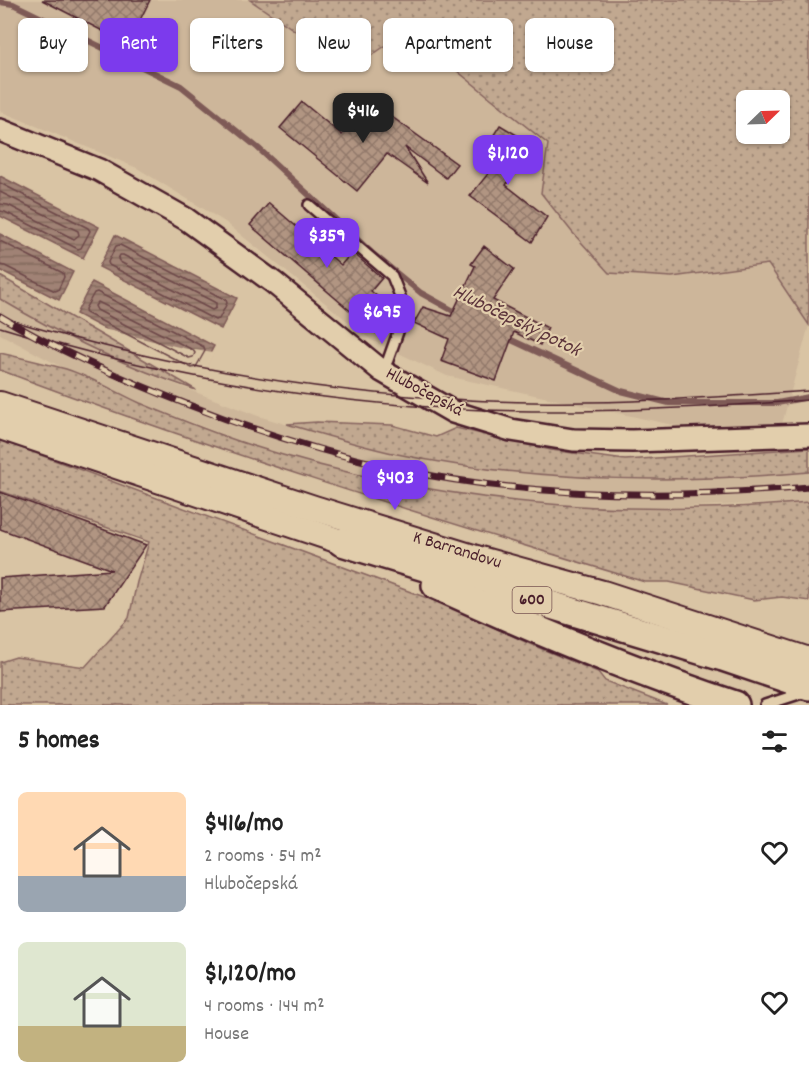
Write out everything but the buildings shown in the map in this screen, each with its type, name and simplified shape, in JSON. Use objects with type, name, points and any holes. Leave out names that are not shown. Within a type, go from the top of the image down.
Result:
[{"type":"main road","name":"K Barrandovu","points":[[0,404],[314,508],[473,557],[603,593],[809,660]]},
{"type":"main road","name":"600","points":[[0,427],[342,542],[723,657],[809,686]]},
{"type":"main road","points":[[342,542],[506,617],[661,680],[735,705]]},
{"type":"street","name":"Hlubočepská","points":[[0,130],[99,170],[186,219],[273,282],[382,371],[453,411],[511,430],[573,440],[655,441],[809,435]]},
{"type":"lane","points":[[309,205],[392,276],[400,296],[398,332],[382,371]]},
{"type":"lane","points":[[765,705],[809,691]]},
{"type":"shaded area","points":[[0,0],[250,0],[277,18],[190,18],[190,72],[284,72],[284,23],[296,31],[296,72],[371,72],[371,56],[383,47],[383,72],[458,72],[548,144],[541,193],[609,273],[672,277],[768,263],[809,325],[782,424],[682,427],[447,376],[371,340],[225,222],[137,168],[0,111]]},
{"type":"shaded area","points":[[250,0],[809,0],[809,325],[768,264],[672,277],[609,273],[541,193],[548,144],[458,72],[513,72],[513,18],[383,18],[383,47],[371,56],[371,18],[296,18],[296,31],[284,23],[284,18],[277,18]]},
{"type":"shaded area","points":[[0,276],[196,390],[95,350],[0,299]]},
{"type":"shaded area","points":[[0,299],[81,343],[153,376],[258,416],[332,438],[465,466],[593,478],[809,472],[809,502],[591,508],[461,495],[392,483],[324,467],[248,444],[141,403],[67,370],[0,334]]},
{"type":"shaded area","points":[[0,353],[75,372],[140,403],[250,445],[319,465],[388,481],[527,502],[596,507],[666,509],[809,502],[809,601],[782,597],[754,600],[669,582],[645,582],[482,533],[160,428],[0,370]]},
{"type":"shaded area","points":[[317,422],[392,425],[436,437],[456,428],[551,450],[625,460],[809,448],[809,472],[654,479],[550,475],[448,463],[397,454],[287,424]]},
{"type":"shaded area","points":[[0,440],[446,605],[530,644],[598,672],[605,681],[667,705],[0,705],[0,662],[16,657],[85,667],[129,618],[149,542],[0,491]]},
{"type":"water","points":[[0,176],[99,227],[83,258],[0,216]]},
{"type":"water","points":[[0,234],[73,272],[59,300],[0,270]]},
{"type":"water","points":[[115,235],[237,298],[221,329],[99,267]]},
{"type":"water","points":[[92,282],[214,346],[197,378],[76,314]]},
{"type":"pier","points":[[95,327],[213,353],[200,379],[197,380]]},
{"type":"waterway","name":"Hlubočepský potok","points":[[0,2],[13,4],[181,86],[258,148],[372,253],[421,293],[459,314]]},
{"type":"waterway","name":"Hlubočepský potok","points":[[505,337],[621,391],[669,403],[777,403],[809,397]]},
{"type":"tram line","points":[[0,317],[65,336],[197,366],[330,388],[397,395],[465,400],[601,402],[809,391]]},
{"type":"tram line","points":[[0,327],[130,362],[196,376],[330,398],[465,409],[532,411],[602,411],[809,400]]},
{"type":"railway","points":[[0,316],[93,365],[189,405],[290,440],[393,468],[495,485],[600,493],[705,493],[809,487]]}]
